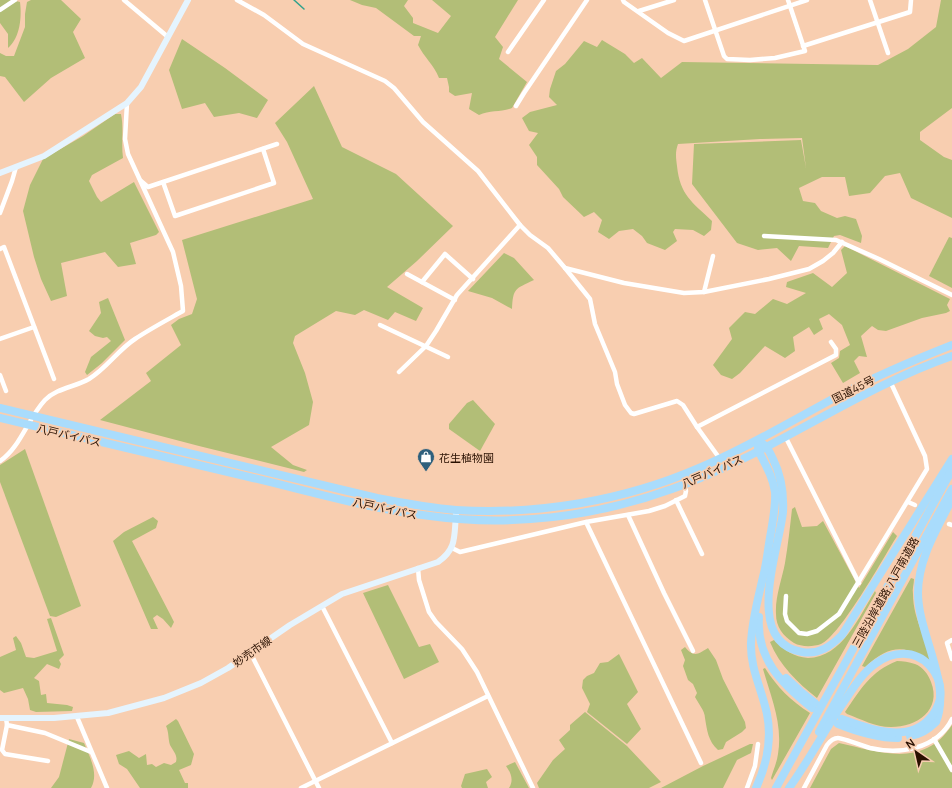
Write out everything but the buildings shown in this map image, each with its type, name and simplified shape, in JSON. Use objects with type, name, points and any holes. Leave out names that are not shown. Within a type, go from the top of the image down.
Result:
[{"type":"highway","name":"国道45号","points":[[758,440],[877,377],[918,358],[952,346]]},
{"type":"highway","name":"国道45号","points":[[766,446],[890,381],[952,356]]},
{"type":"highway","name":"八戸バイパス","points":[[0,408],[377,498],[418,506],[456,510],[529,510],[604,499],[673,478],[720,459],[758,440]]},
{"type":"highway","name":"八戸バイパス","points":[[0,418],[389,510],[455,519],[527,520],[596,510],[630,502],[684,485],[725,467],[766,446]]},
{"type":"highway","points":[[758,440],[766,446],[779,475],[783,495],[783,513],[763,626],[765,639],[770,653],[786,678],[800,691],[815,709]]},
{"type":"highway","points":[[756,788],[761,777],[767,755],[769,733],[767,714],[752,661],[751,644],[774,512],[775,493],[772,479],[758,450],[758,440]]},
{"type":"highway","points":[[770,585],[770,622],[773,632],[780,641],[787,647],[796,651],[807,653],[817,652],[828,648],[842,634],[952,458]]},
{"type":"highway","name":"三陸沿岸道路;八戸南道路","points":[[776,788],[815,709],[952,470]]},
{"type":"highway","name":"三陸沿岸道路;八戸南道路","points":[[787,788],[952,488]]},
{"type":"highway","points":[[787,788],[850,693],[874,664],[891,655],[900,653],[910,654],[918,656],[929,664],[938,678],[940,689],[940,700],[934,713],[926,723],[913,730],[889,733],[840,721],[857,732],[887,738],[900,738],[924,732],[934,724],[939,717],[944,706],[946,684],[944,672],[922,617],[918,594],[918,581],[920,569],[927,551],[952,500]]},
{"type":"highway","points":[[763,576],[759,626],[760,640],[765,654],[771,667],[781,681],[792,692],[815,709]]},
{"type":"main road","points":[[0,173],[44,156],[127,103],[142,87],[188,0]]},
{"type":"main road","points":[[452,548],[456,510]]},
{"type":"main road","name":"妙売市線","points":[[4,720],[108,713],[164,698],[201,683],[228,668],[290,625],[342,594],[438,562],[447,556],[452,548]]},
{"type":"street","points":[[0,10],[15,0]]},
{"type":"street","points":[[124,0],[168,37]]},
{"type":"street","points":[[237,0],[264,15],[303,44],[385,81],[394,88],[423,122],[478,171],[520,225],[548,248],[590,299],[595,324],[615,372],[617,384],[625,405],[631,413],[634,414],[677,401],[683,405],[720,459]]},
{"type":"street","points":[[508,52],[544,0]]},
{"type":"street","points":[[516,106],[587,0]]},
{"type":"street","points":[[623,0],[668,32],[684,41],[807,0]]},
{"type":"street","points":[[639,12],[674,0]]},
{"type":"street","points":[[706,0],[724,56],[727,59],[750,60],[775,58],[805,51],[788,0]]},
{"type":"street","points":[[870,0],[888,53]]},
{"type":"street","points":[[803,46],[910,12],[911,0]]},
{"type":"street","points":[[0,460],[16,445],[32,416],[46,399],[56,393],[78,385],[89,379],[102,370],[135,339],[183,311],[181,286],[173,252],[128,154],[125,138],[127,103]]},
{"type":"street","points":[[140,180],[148,187],[278,144]]},
{"type":"street","points":[[164,182],[175,216],[274,183],[263,149]]},
{"type":"street","points":[[0,213],[16,167]]},
{"type":"street","points":[[399,372],[426,346],[457,295],[520,225]]},
{"type":"street","points":[[764,236],[836,240],[952,295]]},
{"type":"street","points":[[566,268],[624,283],[684,293],[704,292],[809,269],[833,253],[842,242]]},
{"type":"street","points":[[0,249],[4,247],[54,380]]},
{"type":"street","points":[[422,282],[445,254],[473,279]]},
{"type":"street","points":[[704,292],[713,256]]},
{"type":"street","points":[[407,274],[454,300]]},
{"type":"street","points":[[380,325],[448,357]]},
{"type":"street","points":[[0,339],[34,327]]},
{"type":"street","points":[[697,427],[836,355],[836,349],[832,342]]},
{"type":"street","points":[[0,375],[6,391]]},
{"type":"street","points":[[786,596],[785,614],[788,621],[800,633],[808,634],[816,631],[840,614],[927,469],[925,456],[890,381]]},
{"type":"street","points":[[785,436],[859,583]]},
{"type":"street","points":[[452,548],[460,552],[586,522],[649,511],[665,506],[685,496],[686,491],[684,485]]},
{"type":"street","points":[[676,500],[702,554]]},
{"type":"street","points":[[908,502],[915,506]]},
{"type":"street","points":[[628,515],[692,651]]},
{"type":"street","points":[[586,522],[701,763]]},
{"type":"street","points":[[418,568],[419,580],[429,612],[436,622],[462,649],[477,672],[533,788]]},
{"type":"street","points":[[322,606],[392,743]]},
{"type":"street","points":[[952,640],[947,643],[952,659]]},
{"type":"street","points":[[250,652],[319,788]]},
{"type":"street","points":[[300,788],[488,696]]},
{"type":"street","points":[[77,716],[107,788]]},
{"type":"street","points":[[804,788],[827,745],[835,738],[884,751],[899,751],[919,747],[934,739],[943,732],[952,719]]},
{"type":"street","points":[[48,761],[5,754],[2,750],[4,720],[45,733],[92,752]]},
{"type":"street","points":[[934,739],[952,770]]},
{"type":"street","points":[[747,788],[754,766],[758,744]]},
{"type":"green space","points":[[0,0],[20,2],[21,14],[18,33],[8,48],[8,34],[0,23]]},
{"type":"green space","points":[[31,0],[61,0],[81,19],[73,32],[85,58],[51,78],[24,102],[5,77],[0,76],[0,53],[6,56],[14,56],[25,27],[27,2]]},
{"type":"green space","points":[[350,0],[408,0],[404,6],[413,18],[413,23],[438,33],[451,16],[432,0],[518,0],[495,37],[503,47],[499,59],[527,82],[512,108],[487,112],[479,115],[469,109],[472,93],[455,96],[449,92],[447,78],[439,78],[418,45],[421,36],[414,36],[376,8],[362,5]]},
{"type":"green space","points":[[941,0],[952,0],[952,108],[920,132],[920,140],[944,157],[952,160],[952,218],[911,198],[900,173],[885,176],[870,193],[849,196],[845,177],[822,177],[799,188],[803,201],[815,203],[821,211],[837,218],[845,216],[856,219],[862,236],[861,243],[840,235],[834,236],[828,248],[799,246],[791,261],[777,248],[758,250],[737,243],[692,184],[694,144],[801,140],[806,168],[802,138],[678,144],[676,158],[681,184],[684,191],[693,203],[712,221],[711,230],[704,236],[693,230],[675,229],[673,232],[677,241],[665,250],[647,243],[642,236],[633,229],[619,231],[609,239],[598,232],[602,220],[594,212],[584,217],[563,197],[559,189],[537,165],[537,157],[529,145],[538,133],[529,131],[522,118],[530,112],[557,105],[549,97],[556,71],[565,64],[584,41],[597,47],[602,40],[625,54],[634,63],[642,58],[661,78],[682,62],[878,65],[908,49],[936,27]]},
{"type":"green space","points":[[182,39],[225,68],[268,100],[257,118],[239,113],[214,117],[205,103],[182,109],[169,70]]},
{"type":"green space","points":[[314,86],[342,147],[396,174],[453,226],[417,261],[387,287],[423,308],[416,321],[395,312],[388,320],[364,310],[355,315],[336,311],[295,336],[293,343],[305,373],[313,402],[309,425],[271,447],[293,465],[307,470],[304,472],[100,420],[151,381],[146,373],[181,345],[171,325],[179,319],[192,314],[197,299],[182,240],[313,199],[287,142],[275,123]]},
{"type":"green space","points":[[115,114],[121,114],[123,158],[92,175],[89,181],[101,202],[134,182],[159,232],[156,235],[130,243],[136,264],[118,267],[105,252],[61,263],[67,296],[51,301],[41,279],[34,257],[23,211],[30,185],[43,159],[83,136]]},
{"type":"green space","points":[[949,237],[952,238],[952,288],[929,276]]},
{"type":"green space","points":[[845,246],[950,299],[947,305],[950,311],[922,318],[886,331],[878,330],[872,326],[861,336],[867,357],[859,356],[854,361],[860,373],[843,383],[831,363],[839,358],[840,351],[850,345],[842,325],[829,314],[819,319],[823,329],[814,335],[809,327],[793,337],[795,351],[785,358],[765,346],[740,373],[732,379],[721,375],[713,365],[732,339],[729,328],[745,312],[755,314],[773,299],[787,304],[806,293],[786,287],[787,282],[813,273],[832,287],[847,273],[841,250]]},
{"type":"green space","points":[[504,253],[514,258],[534,280],[516,290],[513,297],[512,309],[492,298],[468,291]]},
{"type":"green space","points":[[108,298],[125,340],[102,363],[87,375],[85,372],[91,357],[111,341],[107,337],[103,338],[95,336],[89,331],[101,313],[99,302]]},
{"type":"green space","points":[[473,400],[495,424],[480,451],[449,429],[449,424],[467,403]]},
{"type":"green space","points":[[25,449],[81,606],[56,617],[50,616],[0,482],[0,465]]},
{"type":"green space","points":[[795,507],[802,527],[817,526],[823,521],[859,588],[893,532],[897,536],[861,595],[839,627],[829,638],[821,644],[814,646],[794,643],[783,634],[776,619],[776,608],[785,563],[792,509]]},
{"type":"green space","points":[[153,517],[158,521],[156,528],[132,541],[174,622],[171,628],[157,615],[153,618],[158,629],[151,629],[113,541],[124,532]]},
{"type":"green space","points":[[911,578],[914,579],[914,604],[918,622],[938,666],[918,654],[901,649],[884,653],[865,667],[862,666]]},
{"type":"green space","points":[[388,585],[419,647],[430,644],[439,662],[404,679],[363,593]]},
{"type":"green space","points":[[875,591],[876,593],[817,698],[784,666],[770,642],[774,640],[785,650],[794,655],[808,658],[820,656],[831,651],[849,634]]},
{"type":"green space","points":[[51,618],[64,655],[59,660],[61,664],[59,669],[47,664],[34,678],[39,681],[41,695],[46,694],[47,703],[67,705],[73,707],[72,711],[36,712],[30,710],[28,699],[23,688],[4,693],[0,690],[0,657],[16,650],[13,638],[16,636],[21,643],[26,657],[34,658],[57,651],[47,619]]},
{"type":"green space","points":[[685,647],[694,654],[708,648],[716,660],[723,679],[745,722],[746,728],[726,742],[723,749],[718,750],[708,735],[705,715],[695,697],[697,693],[693,684],[688,680],[683,666],[685,660],[681,650]]},
{"type":"green space","points":[[619,654],[638,692],[627,704],[641,729],[627,744],[587,712],[590,704],[582,688],[583,680],[587,676],[594,673],[600,663],[608,662]]},
{"type":"green space","points":[[897,661],[918,665],[928,676],[934,692],[930,709],[925,715],[910,724],[885,727],[847,714],[845,712],[867,682],[880,670]]},
{"type":"green space","points":[[765,668],[785,693],[810,713],[772,780],[771,778],[778,754],[779,732],[778,721],[763,669]]},
{"type":"green space","points":[[585,712],[627,746],[661,782],[649,788],[539,788],[537,783],[553,760],[565,749],[559,740],[570,730],[570,725]]},
{"type":"green space","points":[[176,719],[194,754],[191,765],[179,770],[185,783],[188,783],[188,788],[140,788],[127,769],[119,764],[116,755],[129,751],[139,758],[146,754],[147,765],[152,764],[156,767],[164,763],[171,765],[176,762],[176,755],[170,745],[166,726]]},
{"type":"green space","points":[[952,725],[952,788],[810,788],[831,749],[839,743],[885,753],[900,754],[914,752],[928,748],[940,739]]},
{"type":"green space","points":[[69,739],[84,743],[94,771],[91,788],[51,788],[59,777]]},
{"type":"green space","points":[[750,744],[753,744],[751,753],[737,760],[723,788],[661,788],[703,766]]},
{"type":"green space","points":[[515,762],[529,788],[509,788],[511,785],[511,777],[506,766]]},
{"type":"green space","points":[[487,769],[492,777],[486,782],[488,788],[462,788],[461,786],[465,774]]},
{"type":"waterway","points":[[294,0],[304,9]]},
{"type":"place","name":"花生植物園","points":[[426,472]]}]
